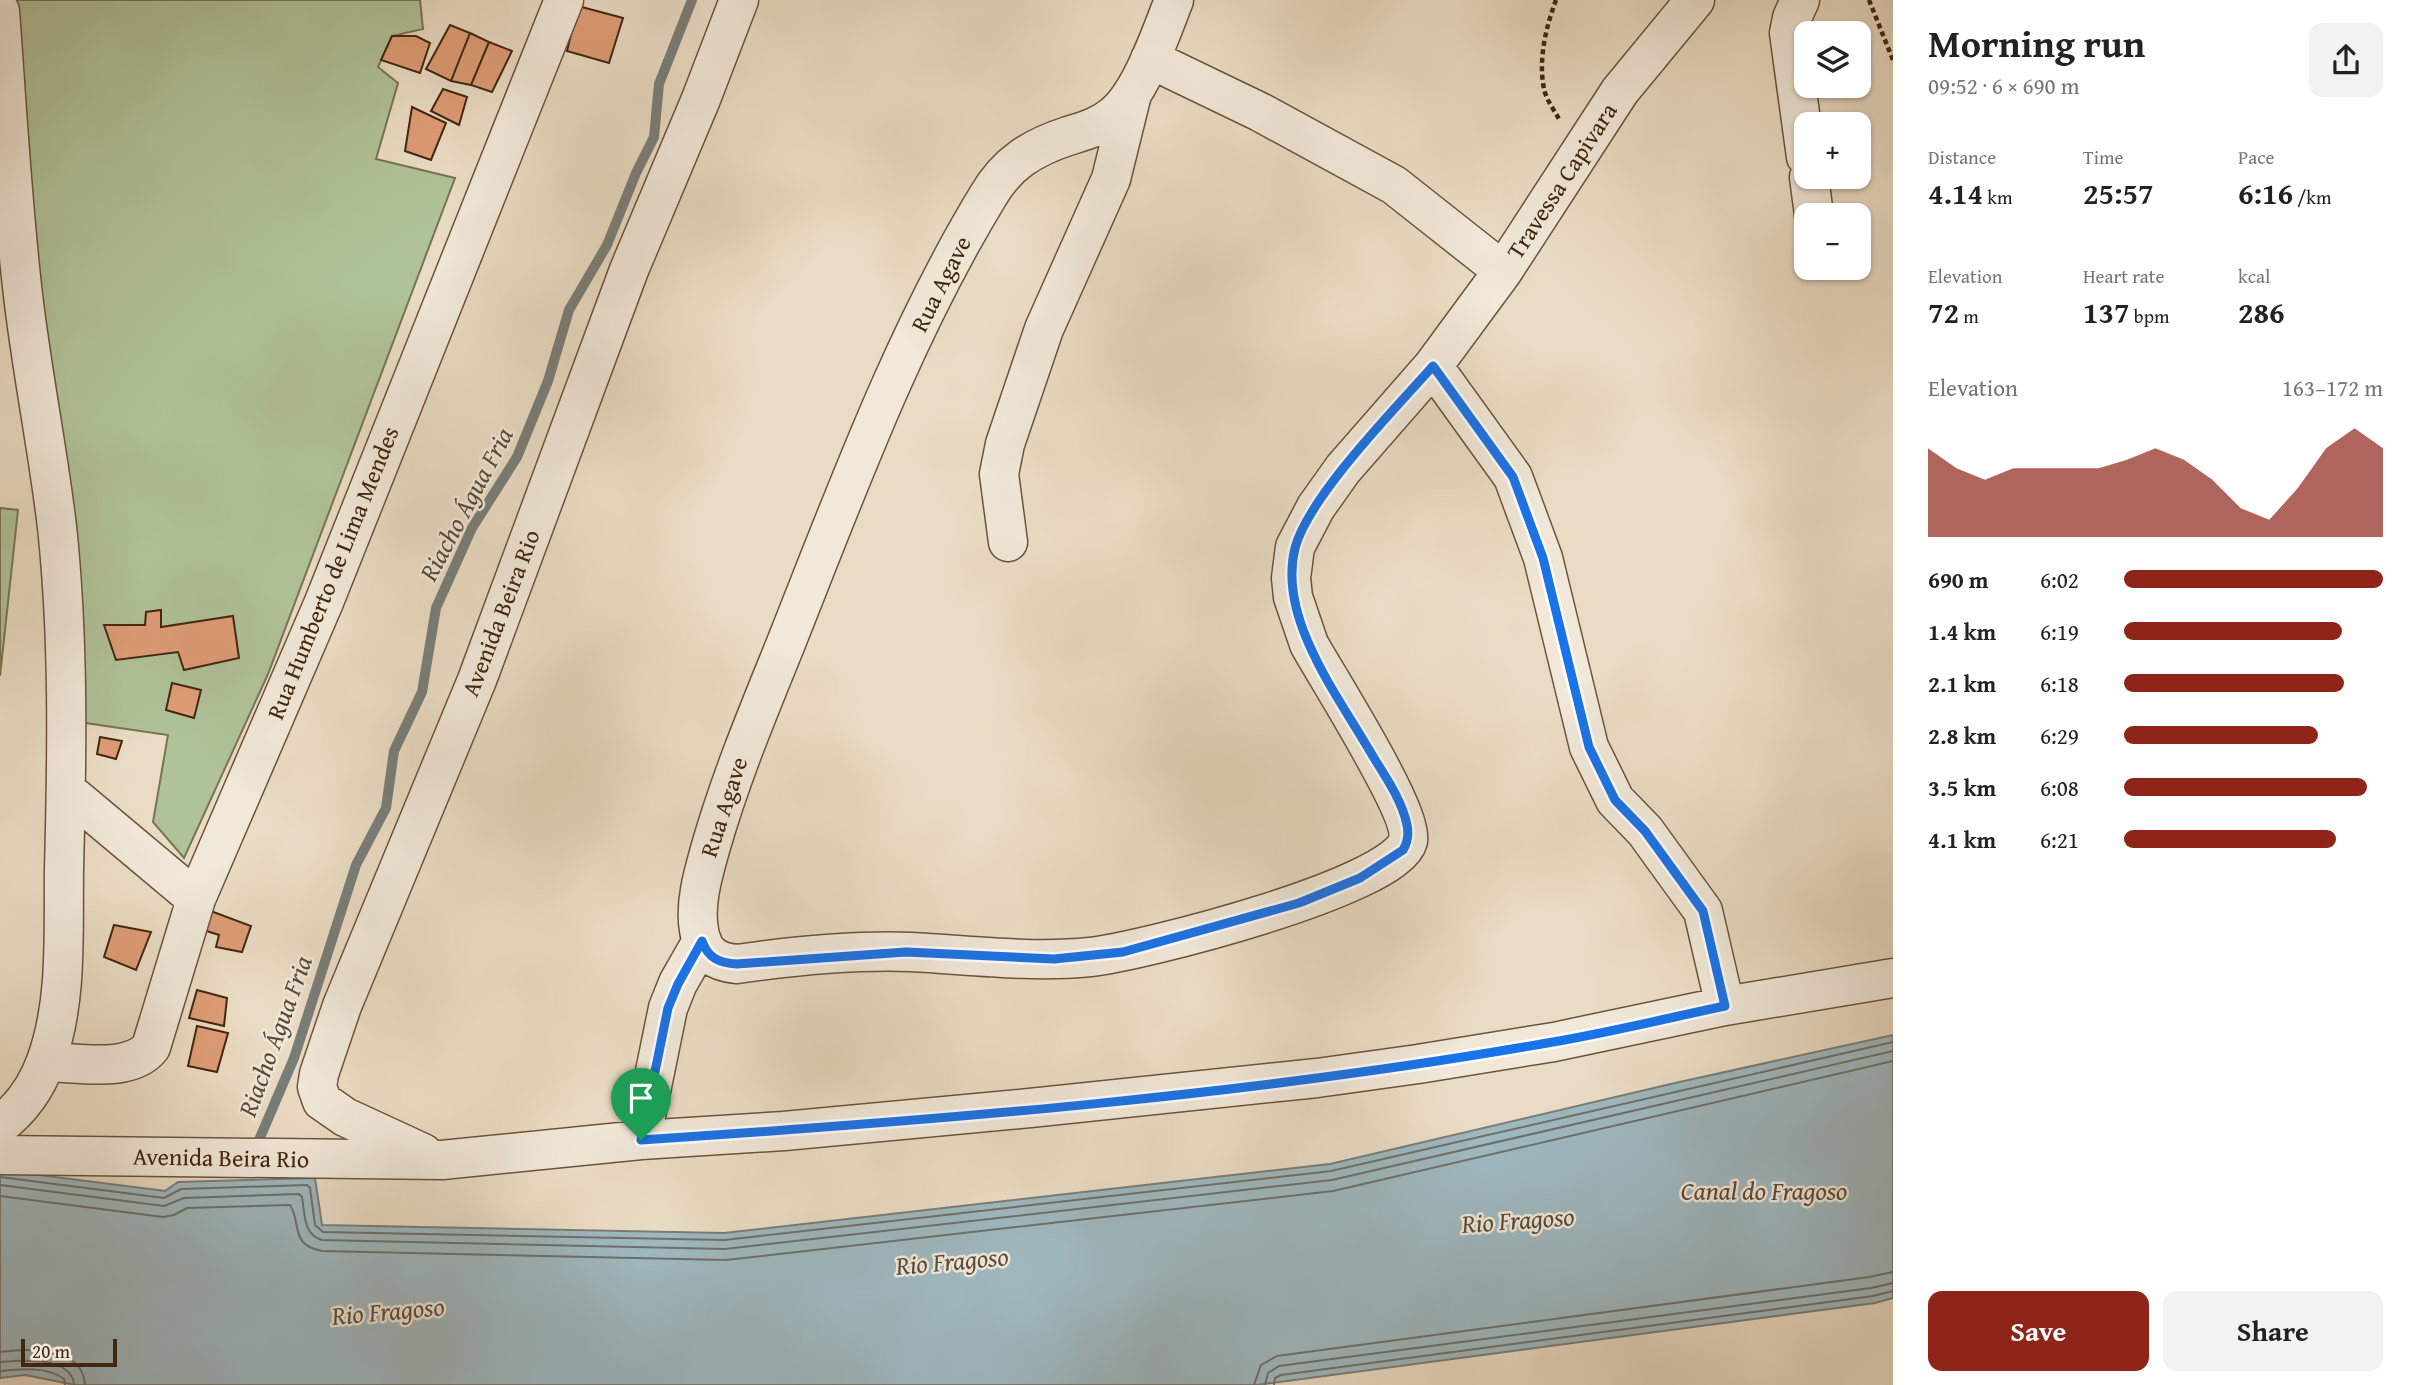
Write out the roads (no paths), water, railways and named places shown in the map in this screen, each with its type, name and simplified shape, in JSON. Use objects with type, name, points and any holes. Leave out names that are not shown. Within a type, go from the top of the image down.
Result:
[{"type":"street","name":"Rua Humberto de Lima Mendes","points":[[46,1062],[130,1061],[147,1052],[153,1042],[196,899],[329,590],[564,0]]},
{"type":"street","name":"Avenida Beira Rio","points":[[442,1160],[393,1142],[345,1117],[323,1101],[317,1087],[319,1074],[342,1006],[477,680],[629,270],[701,99],[739,0]]},
{"type":"street","name":"Rua Agave","points":[[702,941],[698,916],[704,873],[731,783],[840,504],[927,306],[1004,172],[1016,160],[1036,148],[1107,121],[1125,104],[1142,74],[1174,0]]},
{"type":"street","name":"Travessa Capivara","points":[[702,941],[710,956],[737,964],[906,952],[1054,959],[1123,952],[1299,903],[1360,878],[1386,864],[1403,850],[1408,833],[1403,811],[1309,644],[1293,597],[1292,568],[1301,532],[1343,469],[1433,366],[1503,271],[1620,91],[1695,0]]},
{"type":"street","points":[[1800,0],[1789,33],[1800,112]]},
{"type":"street","points":[[0,11],[12,303],[56,525],[63,594],[66,790],[62,968],[55,1026],[46,1062],[31,1092],[19,1108],[0,1125]]},
{"type":"street","points":[[1008,542],[999,474],[1005,444],[1044,329],[1111,179],[1142,74],[1260,113],[1394,185],[1503,271]]},
{"type":"street","points":[[1433,366],[1513,477],[1543,558],[1589,747],[1615,800],[1645,831],[1703,911],[1725,1006]]},
{"type":"street","points":[[66,790],[196,899]]},
{"type":"street","points":[[641,1140],[668,1008],[702,941]]},
{"type":"street","name":"Avenida Beira Rio","points":[[0,1155],[442,1160],[641,1140],[784,1131],[1030,1108],[1317,1078],[1554,1042],[1725,1006],[1893,978]]},
{"type":"water","name":"Canal do Fragoso","points":[[1893,1035],[1893,1298],[1875,1303],[1256,1385],[75,1385],[25,1375],[0,1378],[0,1170],[165,1191],[178,1182],[315,1178],[322,1225],[724,1233],[1330,1164]]},
{"type":"waterway","name":"Riacho Água Fria","points":[[252,1146],[259,1140],[294,1058],[356,865],[386,808],[394,751],[422,692],[436,608],[472,528],[517,457],[548,381],[569,310],[607,245],[636,173],[654,137],[659,84],[692,0]]},
{"type":"water label","name":"Rio Fragoso","points":[[1518,1220]]},
{"type":"water label","name":"Rio Fragoso","points":[[952,1261]]},
{"type":"water label","name":"Rio Fragoso","points":[[388,1311]]}]
